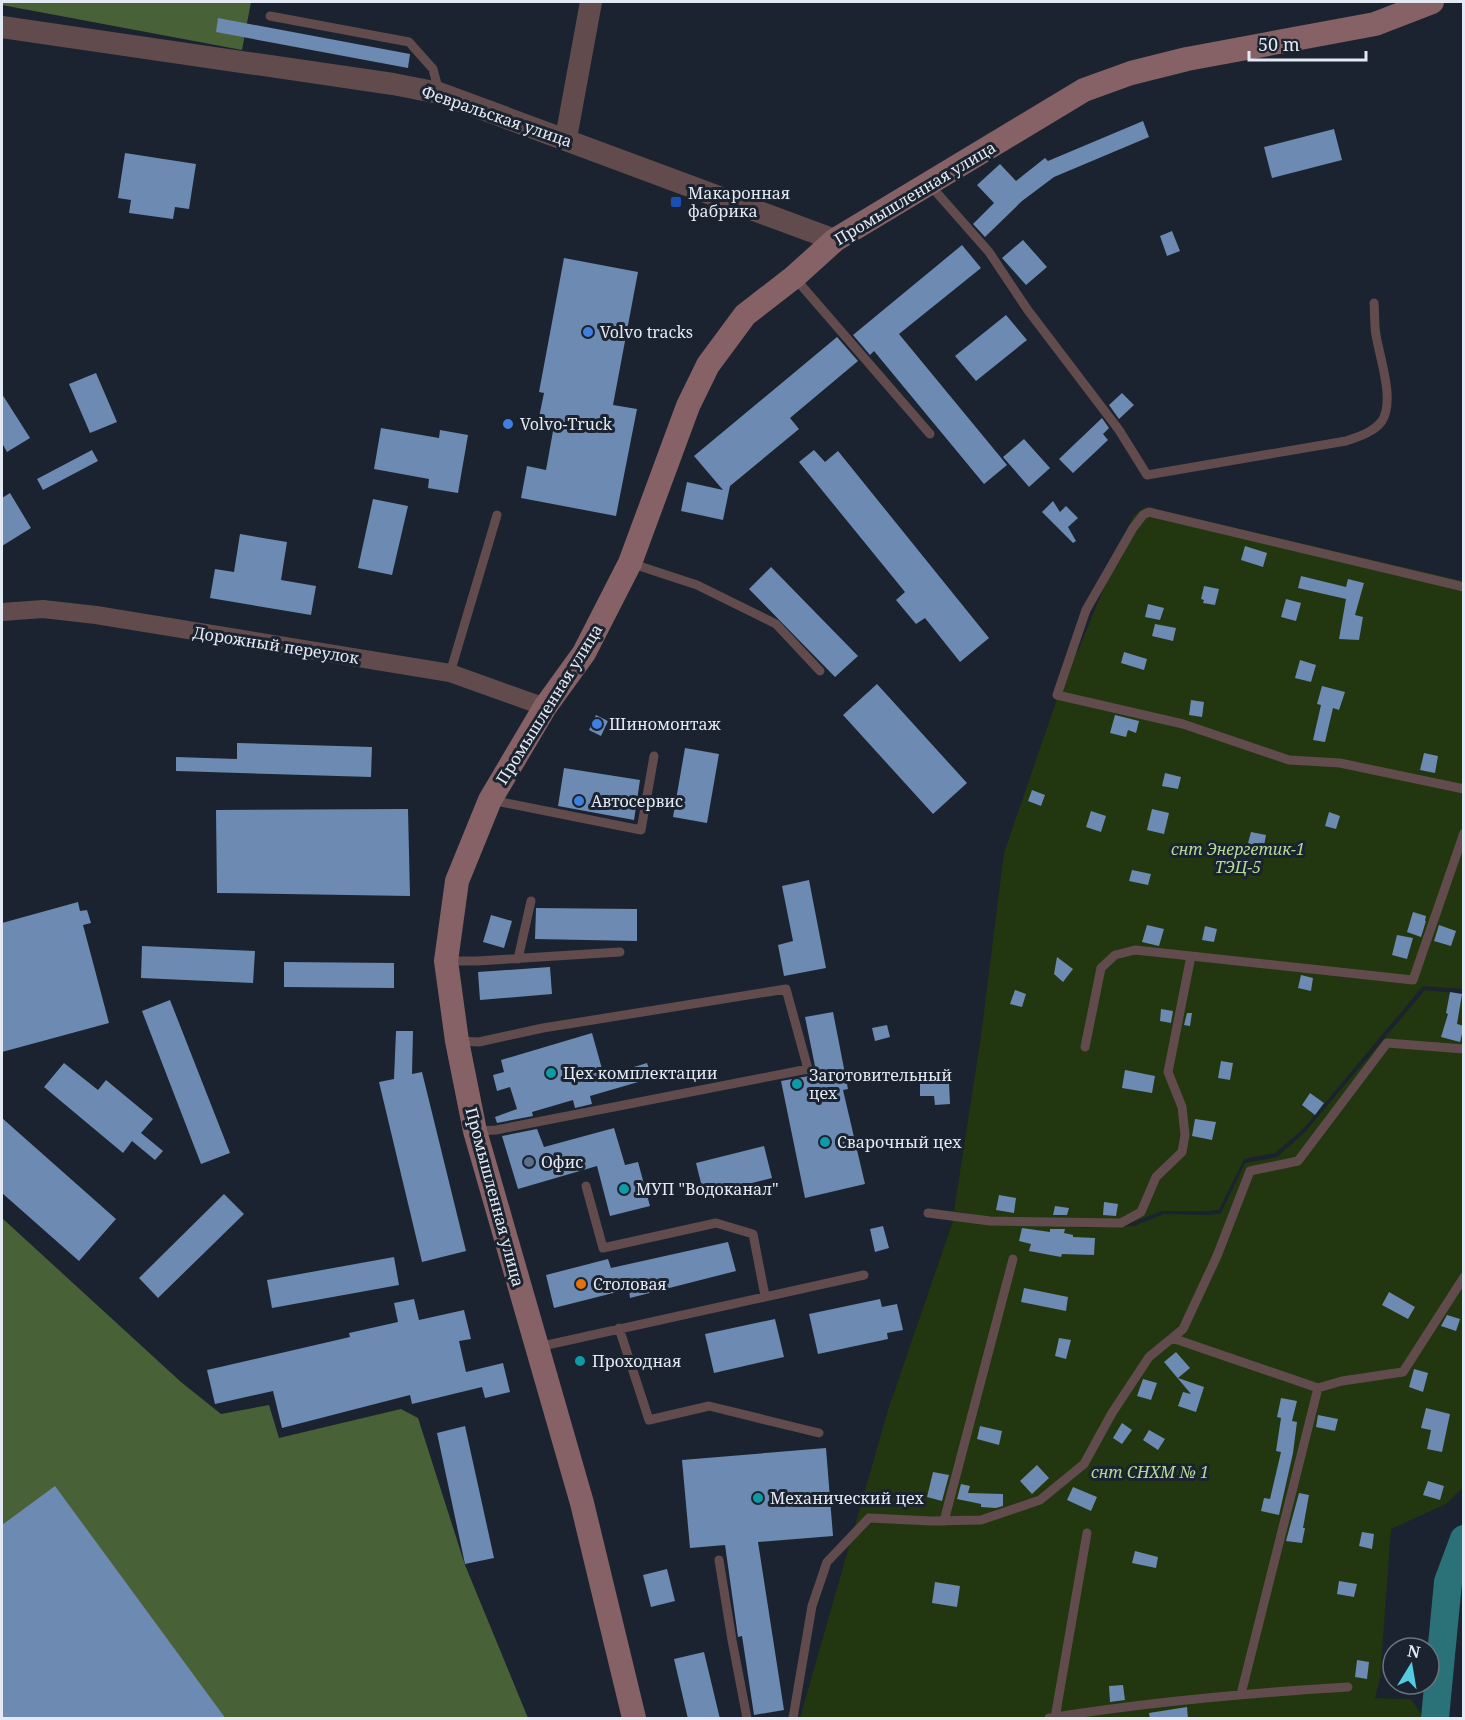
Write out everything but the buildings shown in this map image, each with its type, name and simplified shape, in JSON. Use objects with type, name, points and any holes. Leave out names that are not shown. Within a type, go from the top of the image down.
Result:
[{"type":"main road","name":"Промышленная улица","points":[[634,1719],[582,1503],[475,1131],[457,1041],[446,961],[457,881],[490,800],[545,707],[584,653],[630,563],[688,406],[708,365],[745,315],[794,277],[835,240],[1084,90],[1131,73],[1187,59],[1375,24],[1432,2]]},
{"type":"street","points":[[566,138],[591,2]]},
{"type":"street","name":"Февральская улица","points":[[2,27],[381,82],[439,93],[566,138],[835,240]]},
{"type":"street","name":"Дорожный переулок","points":[[2,612],[43,609],[96,615],[450,673],[545,707]]},
{"type":"lane","points":[[270,16],[409,42],[433,69],[439,93]]},
{"type":"lane","points":[[929,184],[989,252],[1027,309],[1119,430],[1147,475],[1346,441],[1377,427],[1386,410],[1387,395],[1376,334],[1374,303]]},
{"type":"lane","points":[[794,277],[930,434]]},
{"type":"lane","points":[[1464,587],[1149,512],[1143,515],[1133,528],[1086,610],[1057,695],[1183,724],[1289,759],[1340,763],[1464,789]]},
{"type":"lane","points":[[450,673],[497,515]]},
{"type":"lane","points":[[630,563],[697,585],[776,624],[820,671]]},
{"type":"lane","points":[[490,800],[641,830],[654,756]]},
{"type":"lane","points":[[1085,1047],[1101,968],[1115,955],[1135,950],[1413,980],[1464,833]]},
{"type":"lane","points":[[518,958],[531,901]]},
{"type":"lane","points":[[446,961],[620,952]]},
{"type":"lane","points":[[928,1213],[990,1221],[1121,1223],[1141,1212],[1156,1177],[1182,1152],[1185,1135],[1182,1107],[1168,1072],[1191,956]]},
{"type":"lane","points":[[457,1041],[478,1042],[543,1028],[786,989],[808,1069],[496,1130],[475,1131]]},
{"type":"lane","points":[[793,1719],[812,1606],[827,1562],[869,1518],[981,1520],[1040,1500],[1084,1464],[1112,1413],[1149,1357],[1182,1329],[1212,1267],[1250,1171],[1298,1161],[1387,1043],[1464,1049]]},
{"type":"lane","points":[[586,1186],[603,1248],[716,1222],[753,1234],[765,1296]]},
{"type":"lane","points":[[944,1521],[1013,1259]]},
{"type":"lane","points":[[537,1347],[864,1275]]},
{"type":"lane","points":[[1172,1338],[1318,1388],[1342,1381],[1403,1372],[1464,1277]]},
{"type":"lane","points":[[619,1328],[649,1420],[709,1406],[819,1433]]},
{"type":"lane","points":[[1241,1694],[1318,1388]]},
{"type":"lane","points":[[1086,1533],[1052,1718],[1119,1707],[1241,1694],[1348,1687]]},
{"type":"lane","points":[[719,1560],[747,1719]]},
{"type":"green space","points":[[2,2],[251,2],[242,50],[2,5]]},
{"type":"green space","points":[[1145,507],[1463,581],[1463,989],[1423,986],[1304,1128],[1275,1153],[1244,1159],[1219,1210],[1162,1211],[1131,1223],[1055,1223],[1084,1228],[1134,1226],[1164,1214],[1221,1213],[1245,1163],[1277,1157],[1305,1132],[1425,990],[1463,994],[1463,1487],[1446,1504],[1391,1529],[1383,1636],[1381,1636],[1380,1679],[1375,1698],[1411,1699],[1424,1718],[800,1718],[888,1410],[955,1215],[990,1218],[954,1211],[981,1036],[1004,853],[1068,667],[1079,649],[1133,516]]},
{"type":"green space","points":[[2,1218],[181,1382],[221,1414],[269,1405],[279,1438],[401,1409],[418,1418],[465,1565],[528,1718],[2,1718]]},
{"type":"waterway","points":[[1435,1718],[1448,1582],[1464,1539]]},
{"type":"place","name":"Макаронная фабрика","points":[[676,202]]},
{"type":"place","name":"Volvo tracks","points":[[588,332]]},
{"type":"place","name":"Volvo-Truck","points":[[508,424]]},
{"type":"place","name":"Шиномонтаж","points":[[597,724]]},
{"type":"place","name":"Автосервис","points":[[579,801]]},
{"type":"place","name":"Цех комплектации","points":[[551,1073]]},
{"type":"place","name":"Заготовительный цех","points":[[797,1084]]},
{"type":"place","name":"Сварочный цех","points":[[825,1142]]},
{"type":"place","name":"Офис","points":[[529,1162]]},
{"type":"place","name":"МУП \"Водоканал\"","points":[[624,1189]]},
{"type":"place","name":"Столовая","points":[[581,1284]]},
{"type":"place","name":"Проходная","points":[[580,1361]]},
{"type":"place","name":"Механический цех","points":[[758,1498]]},
{"type":"park label","name":"снт Энергетик-1 ТЭЦ-5","points":[[1238,858]]},
{"type":"park label","name":"снт СНХМ № 1","points":[[1150,1472]]}]
